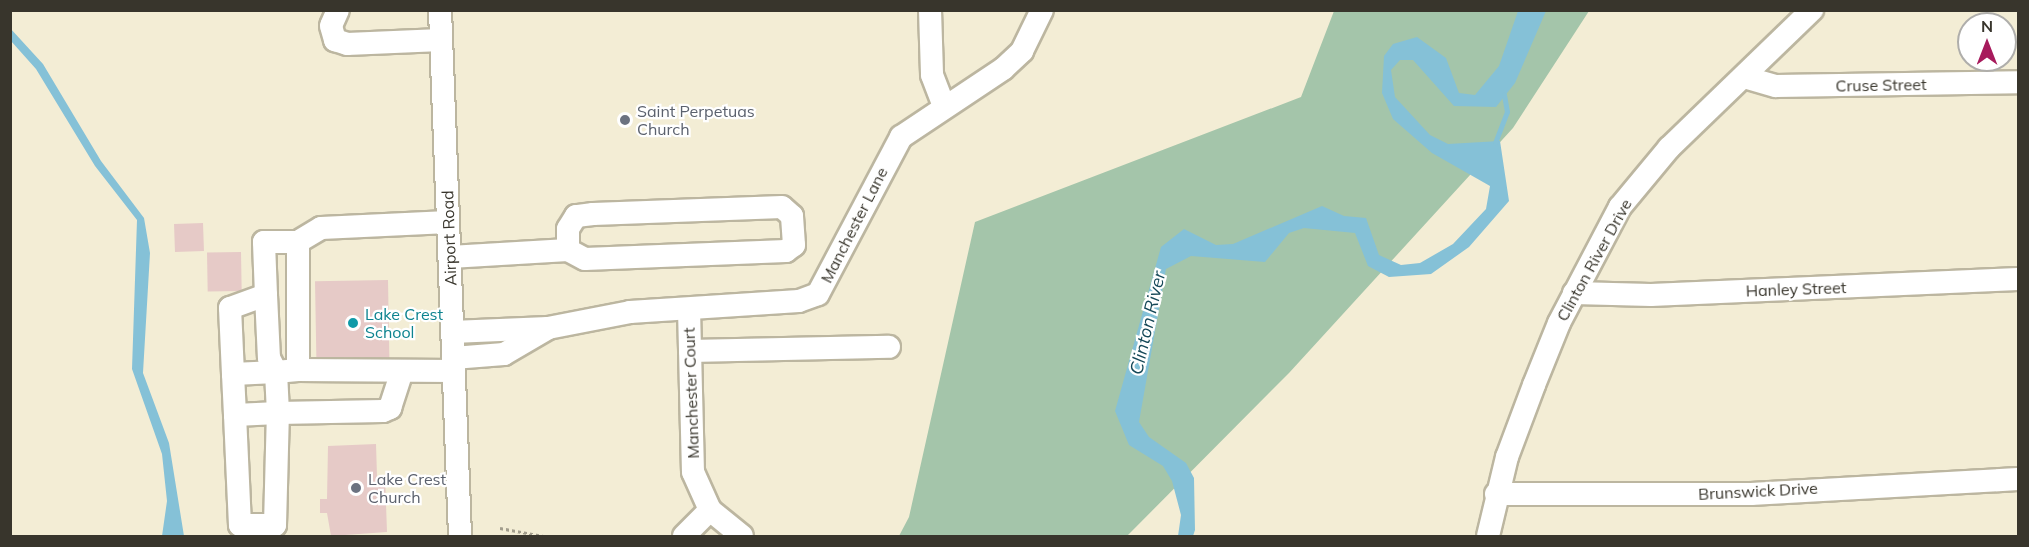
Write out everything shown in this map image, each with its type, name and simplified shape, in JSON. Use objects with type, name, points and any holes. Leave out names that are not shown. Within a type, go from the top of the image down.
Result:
[{"type":"street","points":[[338,10],[331,26],[335,40],[346,44],[441,40]]},
{"type":"street","name":"Airport Road","points":[[440,10],[460,537]]},
{"type":"street","points":[[930,10],[932,75],[944,107]]},
{"type":"street","name":"Clinton River Drive","points":[[1488,537],[1497,494],[1574,293],[1620,207],[1669,148],[1812,10]]},
{"type":"street","name":"Manchester Lane","points":[[452,332],[548,328],[630,312],[799,301],[818,294],[902,137],[1003,69],[1040,18]]},
{"type":"street","name":"Cruse Street","points":[[1744,77],[1776,86],[2019,81]]},
{"type":"street","points":[[450,257],[568,250],[585,259],[786,251],[794,244],[792,216],[782,207],[576,216],[568,228],[568,250]]},
{"type":"street","points":[[287,371],[269,358],[264,242],[298,242],[321,228],[448,222]]},
{"type":"street","points":[[266,295],[230,308],[238,516],[243,529],[275,525],[278,520],[278,413],[287,371],[298,242]]},
{"type":"street","name":"Hanley Street","points":[[1574,293],[1651,295],[2019,279]]},
{"type":"street","name":"Manchester Court","points":[[688,309],[693,472],[710,510],[742,537]]},
{"type":"street","name":"Manchester Lane","points":[[233,374],[287,371],[402,371],[453,364],[504,354],[548,328]]},
{"type":"street","points":[[690,351],[889,347]]},
{"type":"street","points":[[235,415],[383,411],[390,408],[402,371]]},
{"type":"street","name":"Brunswick Drive","points":[[1497,494],[1751,494],[2019,479]]},
{"type":"street","points":[[684,537],[710,510]]},
{"type":"path","points":[[500,528],[543,537]]},
{"type":"green space","points":[[1334,11],[1589,11],[1513,128],[1289,373],[1127,536],[899,536],[909,517],[975,222],[1301,97]]},
{"type":"water","points":[[1518,11],[1546,11],[1515,83],[1496,107],[1454,106],[1413,60],[1400,60],[1391,70],[1395,97],[1430,135],[1448,144],[1500,141],[1509,201],[1469,247],[1431,274],[1389,277],[1368,266],[1355,233],[1304,228],[1289,233],[1265,262],[1191,256],[1166,269],[1139,422],[1149,437],[1186,463],[1194,478],[1195,530],[1193,536],[1178,536],[1181,515],[1172,481],[1163,466],[1129,445],[1115,411],[1161,247],[1184,229],[1216,245],[1233,244],[1322,206],[1344,216],[1366,218],[1379,255],[1401,265],[1420,263],[1453,244],[1486,209],[1490,186],[1432,153],[1393,119],[1382,93],[1384,56],[1393,44],[1417,37],[1446,58],[1459,93],[1475,95],[1499,66]]},
{"type":"water","points":[[10,28],[43,64],[101,161],[144,218],[150,253],[143,373],[169,443],[184,536],[162,536],[167,501],[162,454],[132,369],[137,220],[95,166],[36,69],[11,41]]},
{"type":"building","points":[[203,223],[204,251],[175,252],[174,224]]},
{"type":"building","points":[[241,252],[242,291],[208,292],[207,253]]},
{"type":"building","name":"Lake Crest School","points":[[388,280],[389,359],[316,360],[315,281]]},
{"type":"building","name":"Lake Crest Church","points":[[376,444],[377,476],[385,475],[387,532],[331,536],[327,513],[320,513],[320,499],[327,499],[328,446]]},
{"type":"waterway","name":"Clinton River","points":[[1495,143],[1507,112],[1504,95]]},
{"type":"place","name":"Saint Perpetuas Church","points":[[625,120]]},
{"type":"place","name":"Lake Crest School","points":[[353,323]]},
{"type":"place","name":"Lake Crest Church","points":[[356,488]]}]
